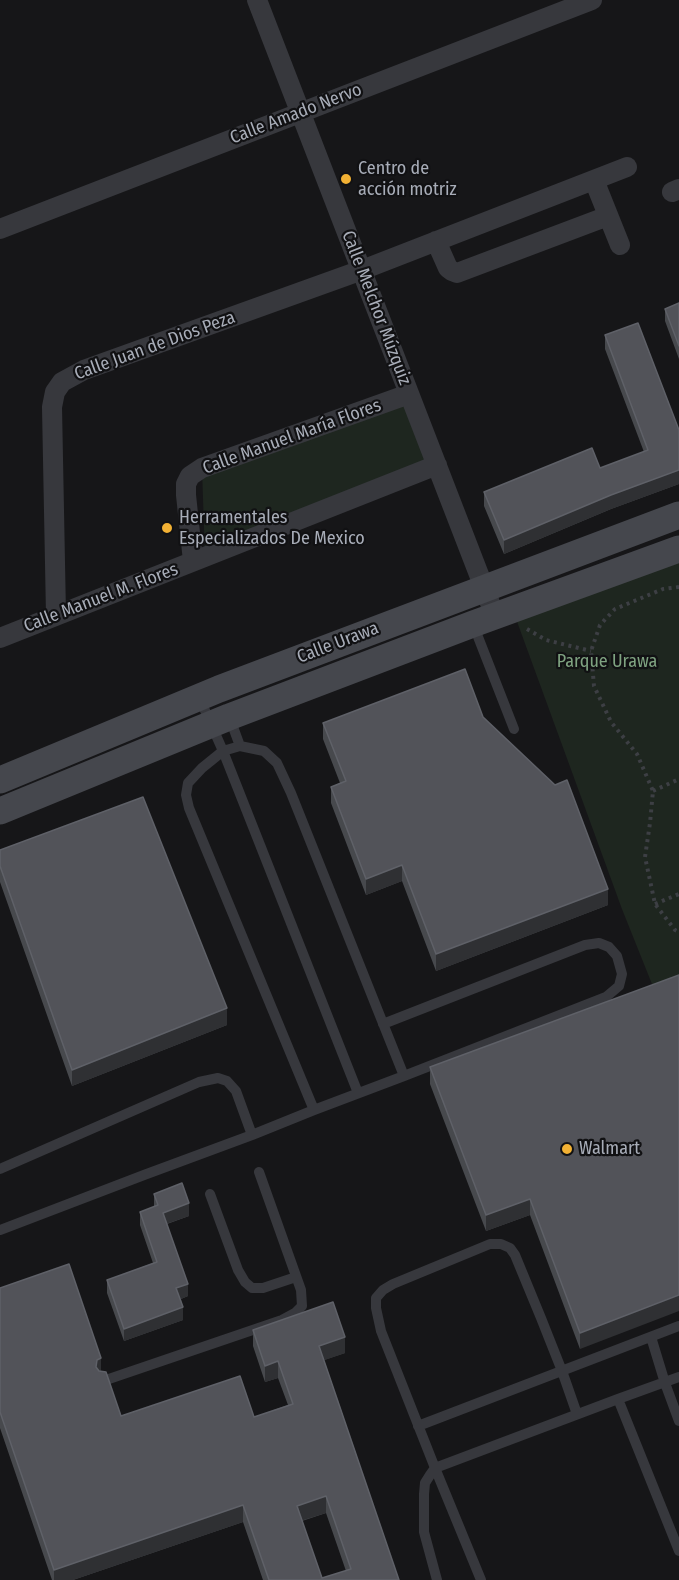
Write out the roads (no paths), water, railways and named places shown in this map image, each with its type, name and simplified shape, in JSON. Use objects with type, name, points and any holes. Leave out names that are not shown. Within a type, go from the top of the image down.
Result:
[{"type":"main road","name":"Calle Urawa","points":[[0,811],[218,705],[485,588],[679,515]]},
{"type":"main road","name":"Calle Urawa","points":[[0,780],[218,705],[492,616],[679,549]]},
{"type":"street","name":"Calle Melchor Múzquiz","points":[[257,0],[485,588],[492,616]]},
{"type":"street","name":"Calle Amado Nervo","points":[[0,229],[592,0]]},
{"type":"street","name":"Calle Juan de Dios Peza","points":[[56,615],[52,407],[55,392],[62,382],[84,370],[362,270],[627,166]]},
{"type":"street","points":[[594,180],[620,245]]},
{"type":"street","points":[[436,241],[448,268],[457,273],[608,216]]},
{"type":"street","name":"Calle Manuel María Flores","points":[[193,561],[186,495],[186,484],[190,476],[202,468],[409,394]]},
{"type":"street","name":"Calle Manuel M. Flores","points":[[0,638],[437,465]]},
{"type":"lane","points":[[492,616],[514,729]]},
{"type":"lane","points":[[218,705],[240,747]]},
{"type":"lane","points":[[218,705],[223,752],[358,1093]]},
{"type":"lane","points":[[314,1110],[189,808],[186,795],[188,783],[202,768],[223,752],[240,747],[264,751],[276,763],[285,778],[404,1076]]},
{"type":"lane","points":[[0,1230],[606,997],[619,986],[622,974],[617,956],[609,947],[599,943],[585,945],[383,1024]]},
{"type":"lane","points":[[0,1169],[199,1082],[218,1078],[227,1081],[236,1091],[252,1135]]},
{"type":"lane","points":[[103,1381],[282,1320],[296,1313],[302,1306],[301,1290],[259,1172]]},
{"type":"lane","points":[[210,1194],[237,1270],[245,1282],[252,1288],[263,1288],[296,1277]]},
{"type":"lane","points":[[481,1580],[381,1331],[376,1298],[393,1284],[490,1244],[501,1244],[510,1248],[515,1255],[562,1371],[577,1414]]},
{"type":"lane","points":[[418,1426],[679,1326]]},
{"type":"lane","points":[[651,1337],[679,1421]]},
{"type":"lane","points":[[437,1580],[424,1532],[425,1484],[435,1468],[679,1377]]},
{"type":"lane","points":[[618,1399],[679,1551]]},
{"type":"place","name":"Centro de acción motriz","points":[[346,179]]},
{"type":"place","name":"Herramentales Especializados De Mexico","points":[[167,528]]},
{"type":"place","name":"Walmart","points":[[567,1149]]},
{"type":"park label","name":"Parque Urawa","points":[[607,662]]}]
